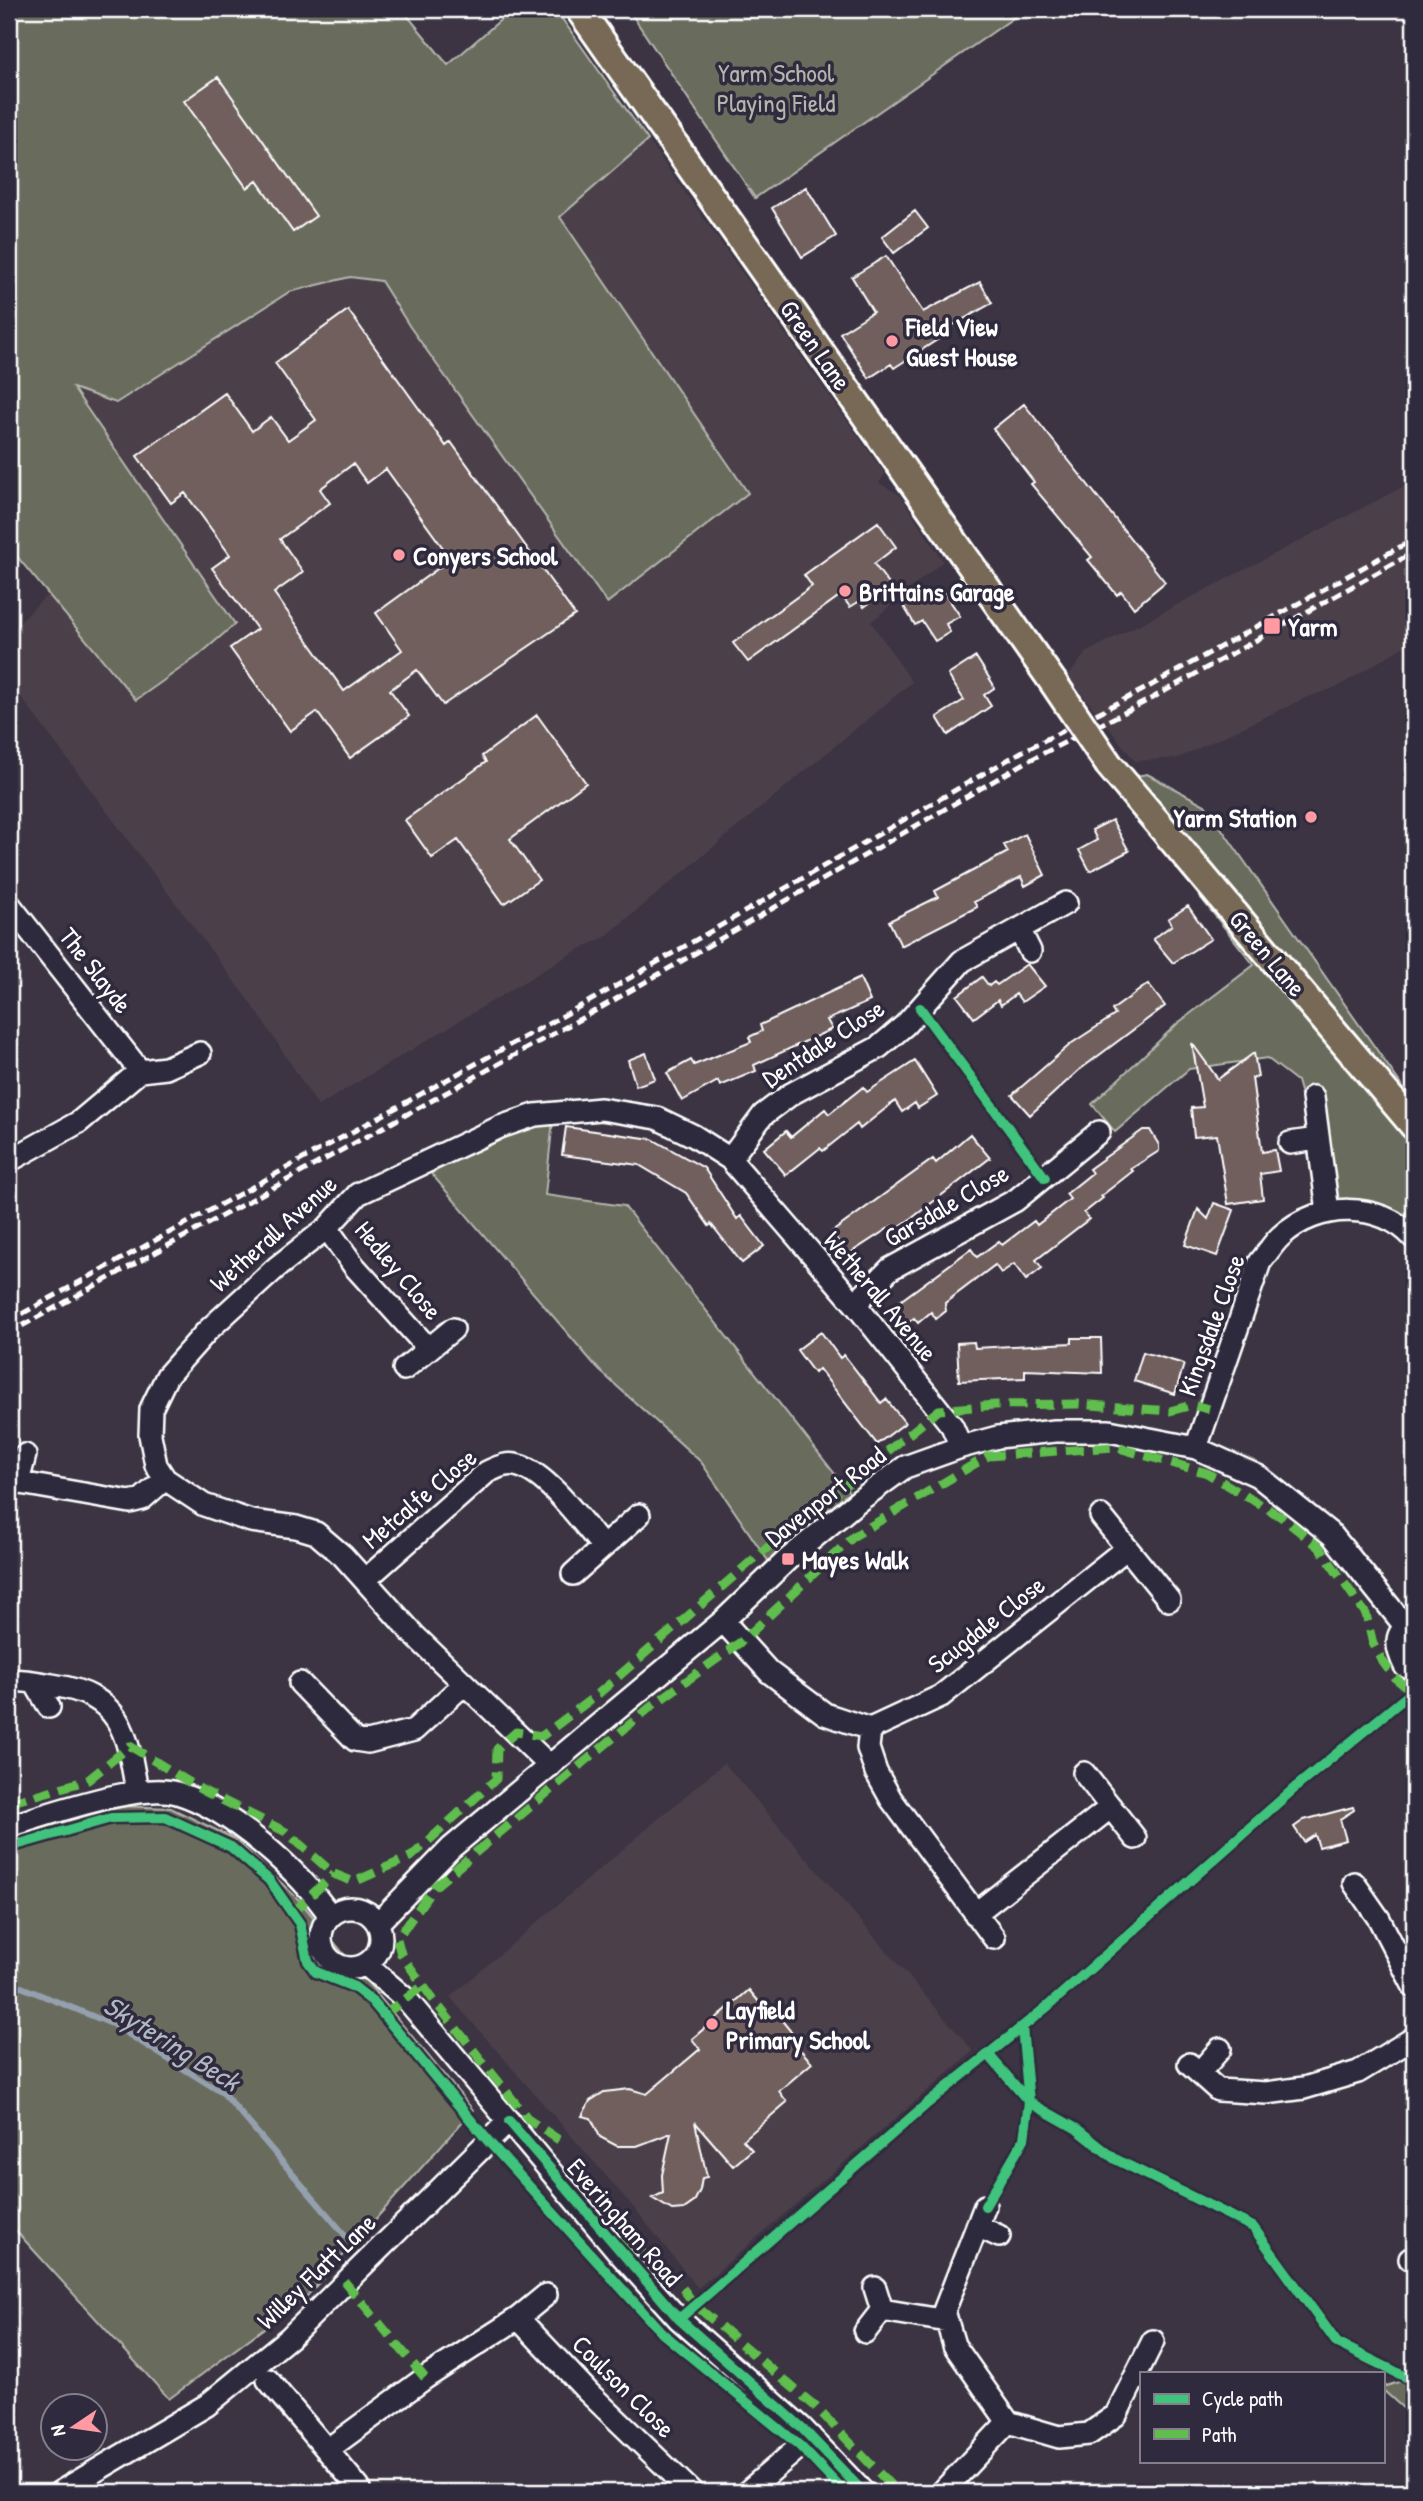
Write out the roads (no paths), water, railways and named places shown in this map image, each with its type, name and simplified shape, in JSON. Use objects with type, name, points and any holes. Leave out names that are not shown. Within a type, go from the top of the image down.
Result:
[{"type":"main road","name":"Green Lane","points":[[579,9],[1115,773],[1414,1125]]},
{"type":"street","name":"Dentdale Close","points":[[730,1159],[763,1115],[791,1094],[879,1046],[905,1025],[962,961],[1066,903]]},
{"type":"street","name":"The Slayde","points":[[9,904],[140,1071]]},
{"type":"street","points":[[1019,929],[1030,951]]},
{"type":"street","points":[[9,1161],[79,1122],[140,1071],[166,1069],[200,1053]]},
{"type":"street","points":[[1313,1097],[1328,1212]]},
{"type":"street","name":"Wetherall Avenue","points":[[165,1479],[156,1465],[149,1435],[151,1409],[167,1376],[207,1331],[276,1267],[327,1228],[358,1194],[500,1127],[554,1111],[601,1109],[657,1118],[694,1136],[730,1159],[855,1304],[952,1426],[961,1447]]},
{"type":"street","name":"Garsdale Close","points":[[855,1304],[890,1269],[1016,1200],[1099,1132]]},
{"type":"street","points":[[1290,1143],[1317,1139]]},
{"type":"street","name":"Kingsdale Close","points":[[1196,1448],[1260,1262],[1280,1237],[1305,1219],[1328,1212],[1356,1210],[1380,1215],[1404,1227],[1414,1238]]},
{"type":"street","name":"Hedley Close","points":[[327,1228],[354,1266],[427,1347]]},
{"type":"street","name":"Hedley Close","points":[[404,1369],[427,1347],[453,1329]]},
{"type":"street","name":"Davenport Road","points":[[378,1923],[451,1848],[723,1621],[788,1559],[857,1502],[905,1467],[961,1447],[998,1437],[1055,1431],[1109,1431],[1196,1448],[1258,1476],[1332,1535],[1410,1624]]},
{"type":"street","points":[[25,1455],[13,1482],[130,1502],[142,1499],[165,1479],[204,1504],[251,1521],[296,1527],[316,1533],[464,1684],[550,1766]]},
{"type":"street","name":"Metcalfe Close","points":[[365,1580],[488,1472],[504,1464],[521,1466],[540,1480],[603,1547]]},
{"type":"street","points":[[573,1574],[639,1515]]},
{"type":"street","points":[[1101,1516],[1169,1600]]},
{"type":"street","name":"Scugdale Close","points":[[870,1729],[941,1696],[1127,1548]]},
{"type":"street","points":[[723,1621],[769,1672],[825,1714],[870,1729],[869,1748],[876,1772],[891,1799],[995,1938]]},
{"type":"street","points":[[1410,1624],[1399,1635],[1396,1647],[1405,1666],[1414,1670]]},
{"type":"street","points":[[9,1681],[87,1691],[108,1706],[130,1746],[137,1792]]},
{"type":"street","points":[[35,1683],[49,1707]]},
{"type":"street","points":[[300,1683],[355,1740],[368,1742],[414,1730],[464,1684]]},
{"type":"street","points":[[1084,1773],[1135,1838]]},
{"type":"street","points":[[9,1826],[137,1792],[176,1793],[238,1826],[313,1890],[330,1916]]},
{"type":"street","points":[[975,1914],[1111,1807]]},
{"type":"street","points":[[1354,1883],[1374,1895],[1414,1987]]},
{"type":"street","points":[[355,1908],[365,1911],[378,1923],[381,1947],[366,1965],[344,1968],[330,1960],[321,1939],[330,1916],[342,1909],[355,1908]]},
{"type":"street","name":"Everingham Road","points":[[366,1965],[407,2000],[679,2319],[811,2437],[863,2492]]},
{"type":"street","points":[[1220,2049],[1194,2068],[1218,2090],[1266,2093],[1304,2088],[1358,2072],[1414,2038]]},
{"type":"street","name":"Willey Flatt Lane","points":[[60,2492],[207,2405],[290,2337],[509,2121]]},
{"type":"street","points":[[985,2206],[944,2311],[954,2345],[1008,2422],[1059,2437],[1089,2434],[1116,2415],[1140,2380]]},
{"type":"street","points":[[977,2226],[999,2236]]},
{"type":"street","points":[[875,2288],[882,2310]]},
{"type":"street","points":[[327,2450],[425,2378],[518,2318],[546,2295]]},
{"type":"street","points":[[882,2310],[947,2321]]},
{"type":"street","points":[[865,2332],[882,2310]]},
{"type":"street","name":"Coulson Close","points":[[518,2318],[588,2392],[692,2492]]},
{"type":"street","points":[[1147,2370],[1153,2341]]},
{"type":"street","points":[[268,2380],[359,2488]]},
{"type":"street","points":[[942,2492],[1008,2422]]},
{"type":"street","points":[[747,2492],[811,2437]]},
{"type":"waterway","name":"Skytering Beck","points":[[9,1982],[112,2024],[224,2094],[345,2235]]},
{"type":"railway","points":[[9,1321],[597,997],[1023,751],[1141,691],[1414,539]]},
{"type":"railway","points":[[9,1333],[602,1007],[1028,761],[1147,701],[1414,552]]},
{"type":"place","name":"Field View Guest House","points":[[892,341]]},
{"type":"place","name":"Conyers School","points":[[399,555]]},
{"type":"place","name":"Brittains Garage","points":[[845,591]]},
{"type":"place","name":"Yarm","points":[[1272,626]]},
{"type":"place","name":"Yarm Station","points":[[1311,817]]},
{"type":"place","name":"Mayes Walk","points":[[788,1559]]},
{"type":"place","name":"Layfield Primary School","points":[[712,2024]]},
{"type":"park label","name":"Yarm School Playing Field","points":[[776,87]]}]
